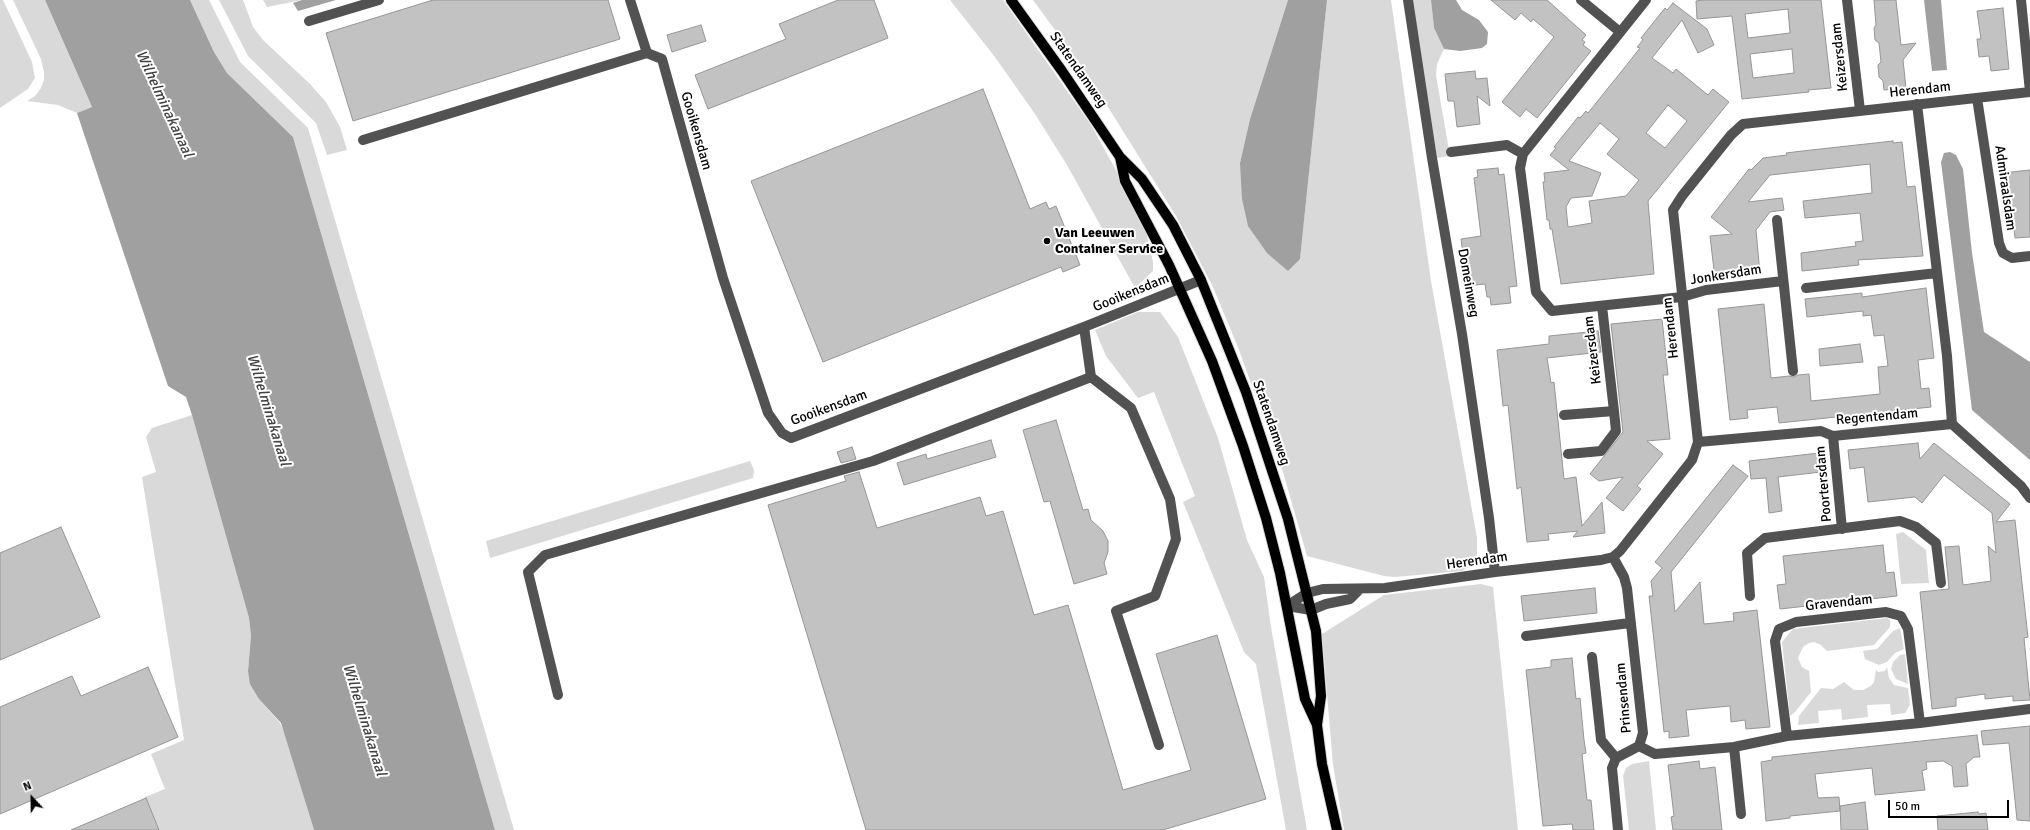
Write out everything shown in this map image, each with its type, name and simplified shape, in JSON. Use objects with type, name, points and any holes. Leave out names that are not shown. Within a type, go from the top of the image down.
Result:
[{"type":"main road","name":"Statendamweg","points":[[1011,0],[1062,71],[1120,157],[1142,179],[1173,225],[1201,280],[1246,392],[1288,519],[1316,631],[1321,696],[1317,726],[1322,764],[1337,830]]},
{"type":"main road","name":"Statendamweg","points":[[1120,157],[1125,181],[1180,289],[1212,361],[1243,446],[1266,518],[1287,606],[1305,699],[1317,726]]},
{"type":"street","points":[[309,21],[379,0]]},
{"type":"street","points":[[363,140],[647,53],[630,0]]},
{"type":"street","name":"Domeinweg","points":[[1408,0],[1432,158],[1462,334],[1489,518],[1495,572]]},
{"type":"street","points":[[1580,0],[1620,32]]},
{"type":"street","points":[[1451,152],[1507,145],[1523,154],[1646,0]]},
{"type":"street","name":"Keizersdam","points":[[1847,0],[1860,110]]},
{"type":"street","points":[[2021,0],[2030,92]]},
{"type":"street","name":"Gooikensdam","points":[[647,53],[662,59],[723,278],[768,413],[782,433],[791,438],[1084,327],[1201,280]]},
{"type":"street","name":"Herendam","points":[[1287,606],[1307,592],[1346,588],[1359,590],[1385,588],[1495,572],[1601,560],[1612,557],[1620,551],[1692,460],[1698,442],[1673,210],[1682,196],[1731,135],[1743,124],[2030,92]]},
{"type":"street","name":"Admiraalsdam","points":[[1977,98],[1999,243],[2003,253],[2012,258],[2030,256]]},
{"type":"street","points":[[1917,104],[1937,273],[1952,424],[2021,486],[2030,498]]},
{"type":"street","name":"Keizersdam","points":[[1523,154],[1520,168],[1536,292],[1552,310],[1602,306],[1616,431],[1601,451],[1568,454]]},
{"type":"street","name":"Jonkersdam","points":[[1776,220],[1793,371]]},
{"type":"street","points":[[1806,288],[1937,273]]},
{"type":"street","name":"Jonkersdam","points":[[1602,306],[1682,296],[1706,290],[1783,281]]},
{"type":"street","points":[[1084,327],[1092,377],[1131,408],[1170,499],[1176,539],[1155,596],[1116,611],[1159,745]]},
{"type":"street","points":[[558,695],[528,572],[545,555],[873,460],[1092,377]]},
{"type":"street","points":[[1564,415],[1614,411]]},
{"type":"street","name":"Regentendam","points":[[1698,442],[1821,431],[1833,436],[1952,424]]},
{"type":"street","name":"Poortersdam","points":[[1833,436],[1842,529]]},
{"type":"street","name":"Poortersdam","points":[[1750,596],[1747,554],[1765,538],[1900,521],[1916,527],[1936,543],[1941,583]]},
{"type":"street","name":"Prinsendam","points":[[1592,657],[1601,740],[1616,758],[1639,746],[1643,732],[1624,577],[1612,557]]},
{"type":"street","name":"Herendam","points":[[1287,606],[1311,610],[1326,604],[1350,599],[1359,590]]},
{"type":"street","name":"Gravendam","points":[[1787,736],[1775,641],[1779,629],[1796,622],[1886,612],[1901,616],[1908,629],[1920,723]]},
{"type":"street","points":[[1526,636],[1630,623]]},
{"type":"street","points":[[1639,746],[1654,754],[1734,747],[1787,736],[1920,723],[2030,709]]},
{"type":"street","points":[[1734,747],[1741,814]]},
{"type":"street","points":[[1616,758],[1612,768],[1618,830]]},
{"type":"shaded area","points":[[0,0],[3,0],[32,62],[35,78],[28,89],[0,108]]},
{"type":"shaded area","points":[[13,0],[45,0],[92,107],[77,113],[58,105],[27,101],[35,96],[41,88],[44,80],[44,72],[41,59]]},
{"type":"shaded area","points":[[190,0],[209,0],[240,62],[308,128],[514,830],[495,830],[293,137],[227,73],[214,52]]},
{"type":"shaded area","points":[[219,0],[243,0],[253,27],[263,40],[310,84],[326,102],[340,127],[347,150],[327,155],[316,123],[248,56]]},
{"type":"shaded area","points":[[263,0],[302,0],[267,7]]},
{"type":"shaded area","points":[[950,0],[1003,0],[1091,125],[1143,219],[1153,262],[1153,271],[1135,288],[1067,165],[1035,114],[995,57]]},
{"type":"shaded area","points":[[1033,0],[1288,0],[1250,119],[1240,163],[1288,271],[1300,258],[1327,0],[1391,0],[1431,281],[1477,538],[1477,562],[1462,571],[1395,577],[1384,576],[1307,556],[1283,472],[1239,350],[1213,287],[1176,216],[1108,107],[1079,63]]},
{"type":"shaded area","points":[[1411,0],[1431,0],[1434,28],[1444,49],[1437,64],[1436,75],[1450,156],[1437,158]]},
{"type":"shaded area","points":[[1138,312],[1160,312],[1178,337],[1218,438],[1247,540],[1264,577],[1271,627],[1307,830],[1286,830],[1256,664],[1244,652],[1183,502],[1195,496],[1154,392],[1138,398],[1106,356],[1095,330]]},
{"type":"shaded area","points":[[192,415],[249,618],[251,636],[248,671],[259,699],[280,723],[284,732],[314,830],[159,830],[145,797],[165,789],[151,754],[184,740],[142,477],[156,472],[146,437],[152,428]]},
{"type":"shaded area","points":[[750,461],[754,470],[753,478],[490,558],[486,541]]},
{"type":"shaded area","points":[[1903,532],[1926,550],[1929,583],[1901,584],[1896,534]]},
{"type":"shaded area","points":[[1481,584],[1493,587],[1518,830],[1344,830],[1333,765],[1322,634],[1384,595]]},
{"type":"shaded area","points":[[1887,618],[1890,620],[1890,627],[1874,645],[1827,651],[1821,645],[1814,642],[1803,647],[1798,658],[1802,667],[1809,671],[1811,692],[1790,716],[1782,642],[1793,629]]},
{"type":"shaded area","points":[[1900,628],[1904,649],[1895,653],[1887,662],[1879,665],[1865,659],[1863,651],[1877,649],[1893,631]]},
{"type":"shaded area","points":[[1905,654],[1908,684],[1896,679],[1891,669],[1893,662],[1900,655]]},
{"type":"shaded area","points":[[1887,667],[1889,678],[1894,685],[1908,688],[1910,705],[1905,713],[1891,715],[1890,704],[1867,705],[1868,717],[1842,720],[1841,709],[1818,711],[1819,723],[1798,725],[1799,716],[1821,688],[1833,689],[1844,682],[1854,690],[1863,690],[1871,686],[1874,682],[1876,670],[1878,672],[1885,671]]},
{"type":"shaded area","points":[[1649,761],[1656,830],[1629,830],[1623,776],[1626,768],[1632,764]]},
{"type":"water","name":"Wilhelminakanaal","points":[[45,0],[190,0],[214,52],[227,73],[293,137],[495,830],[314,830],[281,723],[259,699],[250,684],[248,671],[251,636],[249,618],[192,415],[186,397],[168,386],[77,113],[92,107]]},
{"type":"water","points":[[302,0],[336,0],[298,11],[293,3]]},
{"type":"water","points":[[1288,0],[1327,0],[1300,259],[1288,271],[1267,253],[1248,226],[1242,199],[1240,163],[1250,119]]},
{"type":"water","points":[[1431,0],[1456,0],[1462,10],[1479,20],[1488,32],[1487,44],[1482,48],[1460,51],[1444,49],[1434,28]]},
{"type":"water","points":[[1924,0],[1941,0],[1947,70],[1932,71]]},
{"type":"water","points":[[1950,152],[1956,155],[1963,169],[1972,253],[1984,332],[2030,362],[2030,460],[1972,410],[1941,162],[1944,153]]},
{"type":"building","points":[[433,0],[608,0],[620,39],[353,121],[326,33]]},
{"type":"building","points":[[838,0],[874,0],[888,38],[708,109],[695,75],[786,39],[779,24]]},
{"type":"building","points":[[1491,0],[1547,0],[1586,35],[1582,40],[1585,42],[1583,45],[1591,51],[1537,118],[1526,109],[1520,117],[1502,102],[1554,37],[1533,19],[1531,22],[1521,13],[1515,20]]},
{"type":"building","points":[[1821,0],[1831,88],[1808,90],[1809,92],[1742,99],[1732,16],[1697,19],[1696,1]],"holes":[[[1788,9],[1790,33],[1748,38],[1745,14]],[[1792,49],[1794,73],[1753,78],[1750,54]]]},
{"type":"building","points":[[1874,0],[1896,0],[1901,45],[1916,43],[1903,60],[1906,88],[1884,90],[1883,81],[1879,77],[1878,65],[1881,62],[1879,43],[1875,40],[1874,28],[1876,25]]},
{"type":"building","points":[[1673,3],[1707,29],[1714,45],[1698,53],[1682,20],[1652,58],[1673,73],[1676,69],[1708,95],[1713,89],[1729,102],[1648,201],[1654,274],[1561,284],[1552,229],[1550,229],[1549,220],[1547,220],[1543,182],[1545,182],[1544,173],[1569,170],[1550,155],[1556,148],[1554,147],[1578,117],[1580,118],[1586,111],[1588,113],[1640,48],[1637,47],[1643,40],[1641,38],[1665,8],[1667,10]],"holes":[[[1668,105],[1687,121],[1665,148],[1646,133]],[[1600,123],[1619,139],[1607,154],[1639,180],[1626,196],[1589,201],[1592,223],[1568,227],[1566,207],[1571,198],[1592,196],[1601,173],[1569,161]]]},
{"type":"building","points":[[2003,8],[2009,69],[1991,71],[1989,56],[1979,57],[1977,39],[1981,39],[1977,11]]},
{"type":"building","points":[[701,25],[706,41],[672,52],[667,35]]},
{"type":"building","points":[[1475,71],[1476,79],[1487,78],[1490,106],[1477,96],[1480,124],[1457,127],[1454,101],[1448,101],[1445,74]]},
{"type":"building","points":[[983,89],[1030,209],[1046,202],[1049,209],[1056,206],[1080,265],[1063,272],[1061,267],[823,362],[751,181]]},
{"type":"building","points":[[1893,141],[1893,143],[1902,142],[1907,187],[1915,186],[1923,256],[1858,260],[1859,265],[1802,271],[1801,253],[1856,246],[1855,242],[1863,241],[1860,213],[1805,218],[1803,201],[1872,193],[1870,164],[1770,175],[1748,202],[1782,198],[1784,210],[1770,212],[1756,230],[1760,274],[1715,279],[1710,236],[1732,234],[1711,217],[1749,169],[1751,170],[1763,158],[1787,155],[1786,153]]},
{"type":"building","points":[[1498,168],[1499,175],[1504,174],[1517,286],[1509,287],[1511,303],[1491,305],[1490,297],[1487,297],[1485,284],[1467,286],[1461,239],[1481,236],[1474,178],[1478,177],[1477,170]]},
{"type":"building","points":[[2030,170],[2030,237],[2015,238],[2012,212],[2007,213],[2002,173]]},
{"type":"building","points":[[1926,288],[1934,358],[1918,360],[1921,389],[1929,388],[1931,407],[1779,423],[1777,407],[1747,410],[1748,418],[1730,420],[1718,309],[1764,304],[1771,378],[1789,376],[1794,377],[1809,374],[1811,401],[1880,394],[1878,367],[1888,366],[1884,335],[1874,336],[1871,315],[1863,316],[1863,311],[1807,317],[1805,299],[1862,293],[1862,297]]},
{"type":"building","points":[[1662,319],[1668,375],[1663,375],[1670,439],[1647,441],[1663,454],[1637,486],[1641,489],[1623,511],[1606,498],[1623,477],[1599,481],[1590,474],[1623,432],[1611,324]]},
{"type":"building","points":[[1598,331],[1601,352],[1547,358],[1551,383],[1554,382],[1564,479],[1576,477],[1582,526],[1602,502],[1605,533],[1573,537],[1578,531],[1548,534],[1549,540],[1527,542],[1521,487],[1517,489],[1508,405],[1503,406],[1497,350],[1549,344],[1549,336]]},
{"type":"building","points":[[1860,344],[1863,362],[1820,366],[1819,349]]},
{"type":"building","points":[[1056,420],[1083,510],[1088,509],[1091,520],[1103,531],[1108,541],[1108,552],[1104,563],[1107,574],[1074,584],[1050,501],[1044,502],[1023,430]]},
{"type":"building","points":[[991,440],[996,457],[904,485],[897,463],[926,454],[927,459]]},
{"type":"building","points":[[1918,443],[1920,459],[1934,443],[2010,504],[1996,522],[2015,520],[2028,637],[2024,638],[2030,700],[2013,701],[2013,696],[1985,699],[1985,694],[1956,698],[1956,706],[1932,709],[1920,592],[1949,589],[1945,547],[1959,546],[1963,585],[1991,581],[1988,546],[1996,553],[1992,513],[1944,475],[1922,503],[1915,497],[1868,502],[1864,467],[1850,469],[1848,450]]},
{"type":"building","points":[[852,447],[856,459],[841,463],[837,452]]},
{"type":"building","points":[[1819,453],[1821,472],[1778,477],[1782,511],[1769,513],[1766,478],[1751,479],[1749,461]]},
{"type":"building","points":[[1733,465],[1748,476],[1671,572],[1675,612],[1700,582],[1704,624],[1734,621],[1733,613],[1757,610],[1770,727],[1746,729],[1745,720],[1731,722],[1730,706],[1686,710],[1689,736],[1669,738],[1669,731],[1664,732],[1649,596],[1653,596],[1651,581],[1662,568],[1655,562]]},
{"type":"building","points":[[859,472],[877,528],[980,497],[986,516],[1003,511],[1034,615],[1068,605],[1123,790],[1191,770],[1156,654],[1217,635],[1266,799],[1163,830],[866,830],[768,505],[846,481],[844,476]]},
{"type":"building","points":[[61,527],[100,617],[0,660],[0,553]]},
{"type":"building","points":[[1883,545],[1886,573],[1894,572],[1897,596],[1780,609],[1777,585],[1786,584],[1783,556]]},
{"type":"building","points":[[1595,588],[1597,613],[1524,621],[1521,596]]},
{"type":"building","points":[[1572,658],[1576,699],[1580,698],[1586,753],[1582,754],[1587,800],[1591,800],[1594,830],[1573,830],[1572,824],[1543,826],[1526,670],[1551,667],[1551,660]]},
{"type":"building","points":[[148,667],[178,737],[0,814],[0,707],[72,676],[81,696]]},
{"type":"building","points":[[2030,726],[2030,821],[2017,820],[2009,743],[1983,745],[1981,731]]},
{"type":"building","points":[[1977,735],[1980,757],[1974,757],[1966,764],[1968,786],[1954,787],[1952,766],[1943,761],[1926,762],[1927,769],[1922,771],[1925,790],[1875,795],[1872,768],[1815,774],[1818,798],[1839,797],[1840,811],[1790,816],[1790,818],[1766,821],[1761,762],[1772,760],[1772,757]]},
{"type":"building","points":[[1699,761],[1700,769],[1715,767],[1722,830],[1673,830],[1671,817],[1674,816],[1668,765]]},
{"type":"building","points":[[146,798],[159,830],[71,830]]},
{"type":"building","points":[[1865,802],[1868,830],[1841,830],[1840,806]]},
{"type":"building","points":[[1978,812],[1979,814],[1986,813],[1988,830],[1938,830],[1937,816]]},
{"type":"place","name":"Van Leeuwen Container Service","points":[[1047,241]]}]
